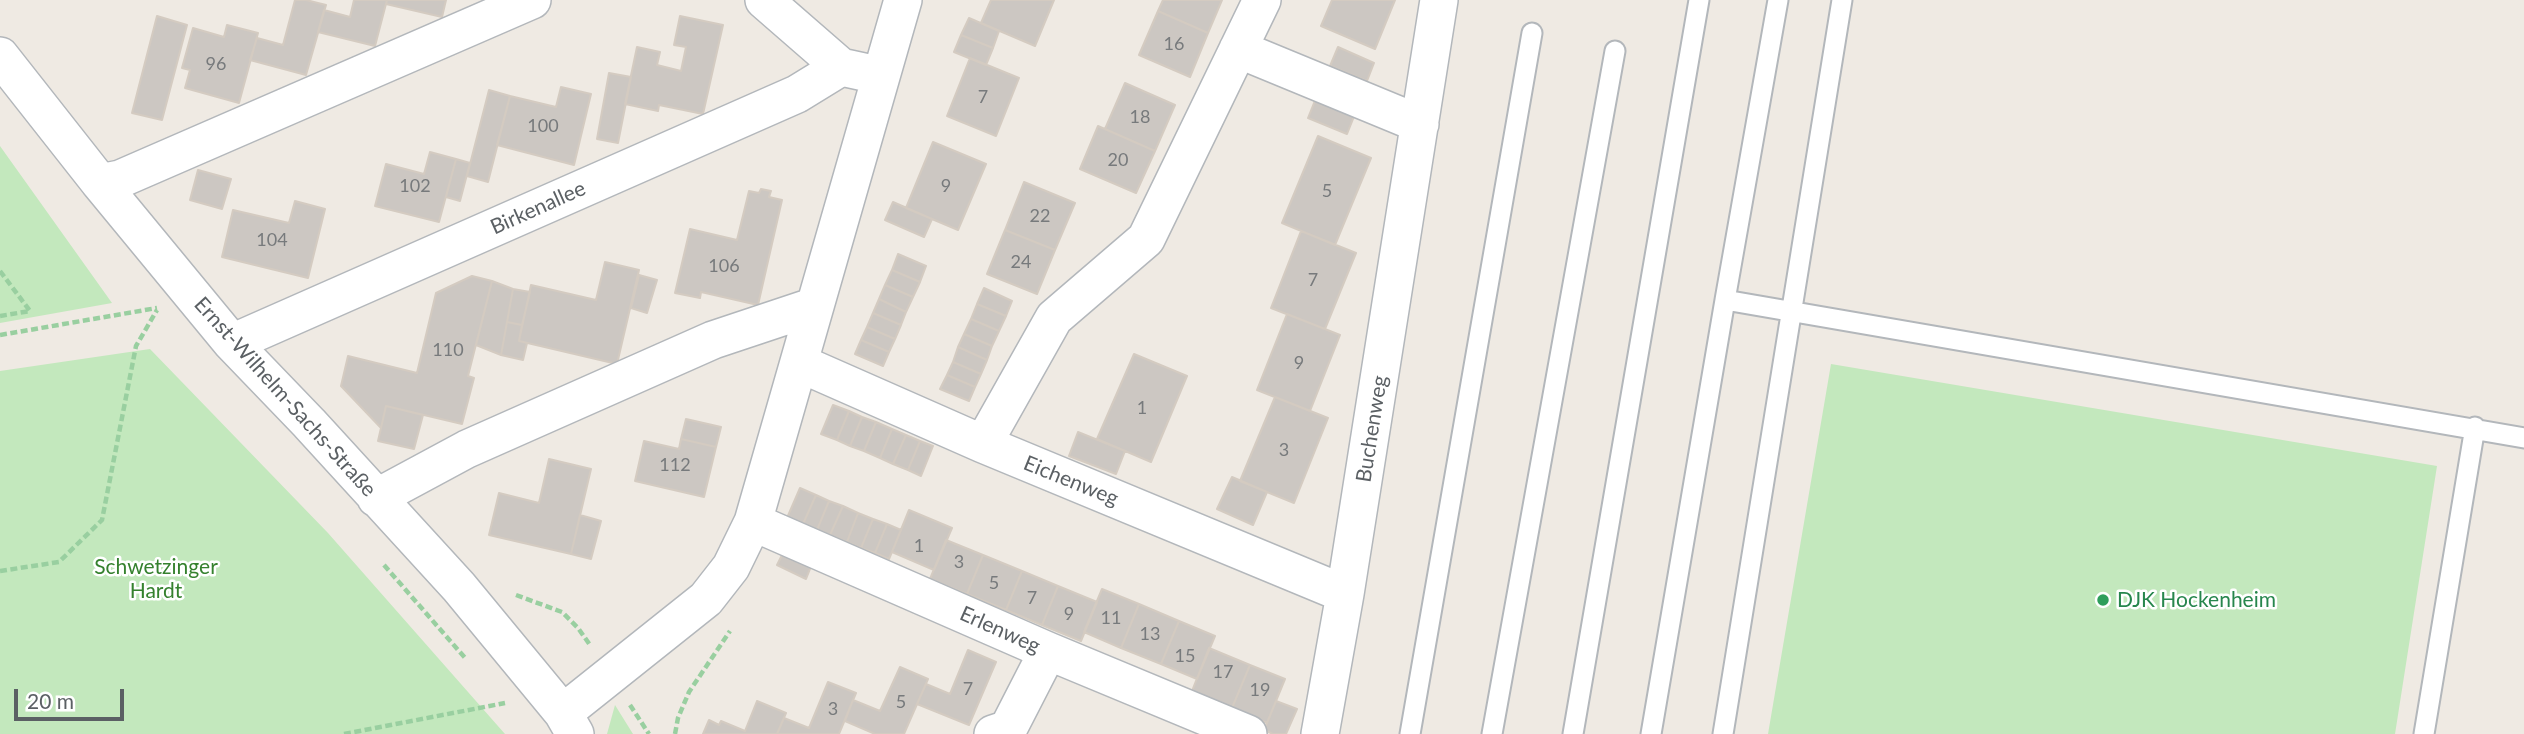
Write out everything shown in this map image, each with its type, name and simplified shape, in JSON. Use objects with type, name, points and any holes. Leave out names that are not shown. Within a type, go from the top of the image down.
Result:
[{"type":"street","points":[[100,183],[120,179],[533,0]]},
{"type":"street","points":[[764,0],[841,67],[882,76]]},
{"type":"street","points":[[569,723],[610,675],[706,599],[731,567],[753,522],[903,0]]},
{"type":"street","points":[[982,444],[1054,318],[1146,239],[1262,0]]},
{"type":"street","name":"Buchenweg","points":[[1320,734],[1345,594],[1439,0]]},
{"type":"street","points":[[1238,49],[1420,124]]},
{"type":"street","name":"Ernst-Wilhelm-Sachs-Straße","points":[[0,55],[100,183],[232,344],[309,423],[459,587],[569,723]]},
{"type":"street","name":"Birkenallee","points":[[232,344],[797,94],[841,67]]},
{"type":"street","points":[[376,498],[467,449],[713,340],[815,306]]},
{"type":"street","name":"Eichenweg","points":[[799,363],[982,444],[1345,594]]},
{"type":"street","name":"Erlenweg","points":[[753,522],[1048,651],[1248,734]]},
{"type":"street","points":[[993,734],[1007,729],[1048,651]]},
{"type":"lane","points":[[1573,734],[1699,0]]},
{"type":"lane","points":[[1651,734],[1778,0]]},
{"type":"lane","points":[[1723,734],[1842,0]]},
{"type":"lane","points":[[1410,734],[1532,33]]},
{"type":"lane","points":[[1492,734],[1615,51]]},
{"type":"lane","points":[[1725,300],[2475,427],[2524,438]]},
{"type":"lane","points":[[2424,734],[2475,427]]},
{"type":"path","points":[[0,271],[30,311],[0,316]]},
{"type":"path","points":[[0,335],[158,308],[195,299]]},
{"type":"path","points":[[0,571],[59,562],[102,520],[136,346],[158,308]]},
{"type":"path","points":[[511,593],[562,612],[578,628],[610,675]]},
{"type":"path","points":[[344,734],[505,703]]},
{"type":"green space","points":[[0,146],[112,303],[0,323]]},
{"type":"green space","name":"Schwetzinger Hardt","points":[[150,349],[328,533],[505,734],[0,734],[0,371]]},
{"type":"green space","name":"DJK Hockenheim","points":[[1831,364],[2437,466],[2395,734],[1768,734]]},
{"type":"green space","points":[[615,705],[633,734],[607,734]]},
{"type":"building","points":[[295,0],[326,5],[306,75],[250,60],[257,38],[283,45]]},
{"type":"building","points":[[354,0],[387,0],[375,46],[318,32],[324,10],[350,17]]},
{"type":"building","points":[[387,0],[446,0],[442,17],[386,4]]},
{"type":"building","points":[[991,0],[1054,0],[1035,46],[981,23]]},
{"type":"building","points":[[1163,0],[1222,0],[1208,33],[1158,11]]},
{"type":"building","points":[[1332,0],[1395,0],[1375,49],[1321,26]]},
{"type":"building","points":[[1158,11],[1208,33],[1190,77],[1139,55]]},
{"type":"building","points":[[157,16],[187,25],[162,120],[132,113]]},
{"type":"building","points":[[680,16],[723,25],[703,114],[659,105],[658,111],[625,104],[637,47],[660,52],[657,65],[681,71],[686,47],[674,45]]},
{"type":"building","points":[[969,18],[999,31],[993,48],[961,35]]},
{"type":"building","points":[[227,25],[258,33],[239,103],[185,88],[190,70],[182,68],[193,28],[224,37]]},
{"type":"building","points":[[961,35],[993,48],[986,65],[954,52]]},
{"type":"building","points":[[1338,47],[1374,63],[1367,81],[1330,66]]},
{"type":"building","points":[[970,58],[1019,78],[996,136],[947,116]]},
{"type":"building","points":[[609,73],[631,77],[618,143],[597,139]]},
{"type":"building","points":[[1125,83],[1175,105],[1155,151],[1105,129]]},
{"type":"building","points":[[561,87],[591,94],[574,165],[497,145],[510,96],[556,107]]},
{"type":"building","points":[[489,90],[510,96],[488,182],[467,176]]},
{"type":"building","points":[[1316,98],[1355,114],[1347,134],[1308,118]]},
{"type":"building","points":[[1098,126],[1155,151],[1136,193],[1080,169]]},
{"type":"building","points":[[1318,136],[1371,158],[1335,245],[1282,223]]},
{"type":"building","points":[[933,142],[986,164],[958,230],[906,208]]},
{"type":"building","points":[[430,152],[456,159],[439,222],[375,206],[386,164],[424,174]]},
{"type":"building","points":[[456,159],[470,163],[460,201],[446,197]]},
{"type":"building","points":[[198,170],[231,179],[222,209],[190,200]]},
{"type":"building","points":[[1024,182],[1075,203],[1055,250],[1005,230]]},
{"type":"building","points":[[761,189],[771,191],[769,197],[782,200],[758,305],[701,292],[700,298],[675,293],[690,229],[737,240],[749,191],[759,193]]},
{"type":"building","points":[[295,201],[325,209],[308,278],[222,257],[233,210],[289,223]]},
{"type":"building","points":[[893,202],[932,219],[924,237],[885,220]]},
{"type":"building","points":[[1005,230],[1055,250],[1037,294],[987,274]]},
{"type":"building","points":[[1301,231],[1356,253],[1325,329],[1271,308]]},
{"type":"building","points":[[898,254],[926,266],[920,282],[892,270]]},
{"type":"building","points":[[605,262],[639,270],[617,364],[519,341],[531,285],[596,300]]},
{"type":"building","points":[[892,270],[920,282],[913,297],[885,285]]},
{"type":"building","points":[[639,275],[657,280],[647,313],[631,308]]},
{"type":"building","points":[[472,276],[492,281],[468,376],[474,378],[462,424],[386,406],[381,428],[341,386],[348,356],[417,373],[436,293]]},
{"type":"building","points":[[492,281],[513,289],[501,355],[476,345]]},
{"type":"building","points":[[885,285],[913,297],[906,312],[879,299]]},
{"type":"building","points":[[984,288],[1012,301],[1006,316],[977,304]]},
{"type":"building","points":[[513,289],[530,292],[522,325],[507,322]]},
{"type":"building","points":[[879,299],[906,312],[901,325],[873,313]]},
{"type":"building","points":[[977,304],[1006,316],[999,331],[971,319]]},
{"type":"building","points":[[873,313],[901,325],[895,339],[867,327]]},
{"type":"building","points":[[1287,314],[1340,335],[1310,411],[1257,390]]},
{"type":"building","points":[[971,319],[999,331],[992,346],[964,334]]},
{"type":"building","points":[[507,322],[522,325],[519,341],[527,343],[523,360],[501,355]]},
{"type":"building","points":[[867,327],[895,339],[889,352],[861,340]]},
{"type":"building","points":[[964,334],[992,346],[987,360],[958,347]]},
{"type":"building","points":[[861,340],[889,352],[883,366],[855,354]]},
{"type":"building","points":[[958,347],[987,360],[981,374],[953,362]]},
{"type":"building","points":[[1134,354],[1187,376],[1151,462],[1097,439]]},
{"type":"building","points":[[953,362],[981,374],[975,387],[947,375]]},
{"type":"building","points":[[947,375],[975,387],[969,401],[940,389]]},
{"type":"building","points":[[1275,397],[1328,418],[1294,503],[1240,481]]},
{"type":"building","points":[[833,405],[849,411],[837,440],[821,434]]},
{"type":"building","points":[[386,406],[423,415],[414,449],[378,441]]},
{"type":"building","points":[[849,411],[862,417],[850,446],[837,440]]},
{"type":"building","points":[[862,417],[876,422],[864,451],[850,446]]},
{"type":"building","points":[[686,419],[721,427],[716,447],[681,439]]},
{"type":"building","points":[[876,422],[892,429],[880,458],[864,451]]},
{"type":"building","points":[[892,429],[906,435],[893,464],[880,458]]},
{"type":"building","points":[[1078,432],[1125,451],[1116,474],[1069,456]]},
{"type":"building","points":[[906,435],[920,441],[908,470],[893,464]]},
{"type":"building","points":[[681,439],[716,447],[704,497],[635,481],[644,441],[679,449]]},
{"type":"building","points":[[920,441],[933,446],[921,476],[908,470]]},
{"type":"building","points":[[549,459],[591,469],[571,554],[489,535],[499,493],[539,503]]},
{"type":"building","points":[[1232,477],[1267,492],[1253,525],[1217,509]]},
{"type":"building","points":[[800,488],[816,495],[803,524],[787,518]]},
{"type":"building","points":[[816,495],[829,501],[817,530],[803,524]]},
{"type":"building","points":[[829,501],[843,506],[830,535],[817,530]]},
{"type":"building","points":[[843,506],[858,513],[847,542],[830,535]]},
{"type":"building","points":[[909,510],[952,528],[934,570],[892,552]]},
{"type":"building","points":[[858,513],[873,519],[861,548],[847,542]]},
{"type":"building","points":[[580,515],[601,521],[591,559],[571,554]]},
{"type":"building","points":[[873,519],[887,524],[875,553],[861,548]]},
{"type":"building","points":[[887,524],[901,530],[889,559],[875,553]]},
{"type":"building","points":[[946,540],[983,555],[967,594],[930,579]]},
{"type":"building","points":[[784,551],[812,564],[806,579],[777,565]]},
{"type":"building","points":[[983,555],[1022,571],[1006,610],[967,594]]},
{"type":"building","points":[[1022,571],[1058,586],[1042,625],[1006,610]]},
{"type":"building","points":[[1058,586],[1097,602],[1081,641],[1042,625]]},
{"type":"building","points":[[1102,589],[1139,604],[1121,648],[1084,632]]},
{"type":"building","points":[[1139,604],[1179,621],[1161,664],[1121,648]]},
{"type":"building","points":[[1179,621],[1215,636],[1197,679],[1161,664]]},
{"type":"building","points":[[1209,648],[1250,665],[1232,708],[1192,691]]},
{"type":"building","points":[[968,650],[996,662],[969,725],[917,704],[926,684],[950,694]]},
{"type":"building","points":[[1250,665],[1285,679],[1267,723],[1232,708]]},
{"type":"building","points":[[900,667],[928,679],[904,734],[875,734],[845,721],[853,700],[880,711]]},
{"type":"building","points":[[828,682],[856,693],[839,734],[777,734],[784,718],[809,728]]},
{"type":"building","points":[[757,701],[786,713],[777,734],[703,734],[709,720],[719,725],[721,721],[745,731]]},
{"type":"building","points":[[1276,701],[1297,709],[1286,734],[1273,734],[1264,730]]},
{"type":"place","name":"DJK Hockenheim","points":[[2103,600]]}]
